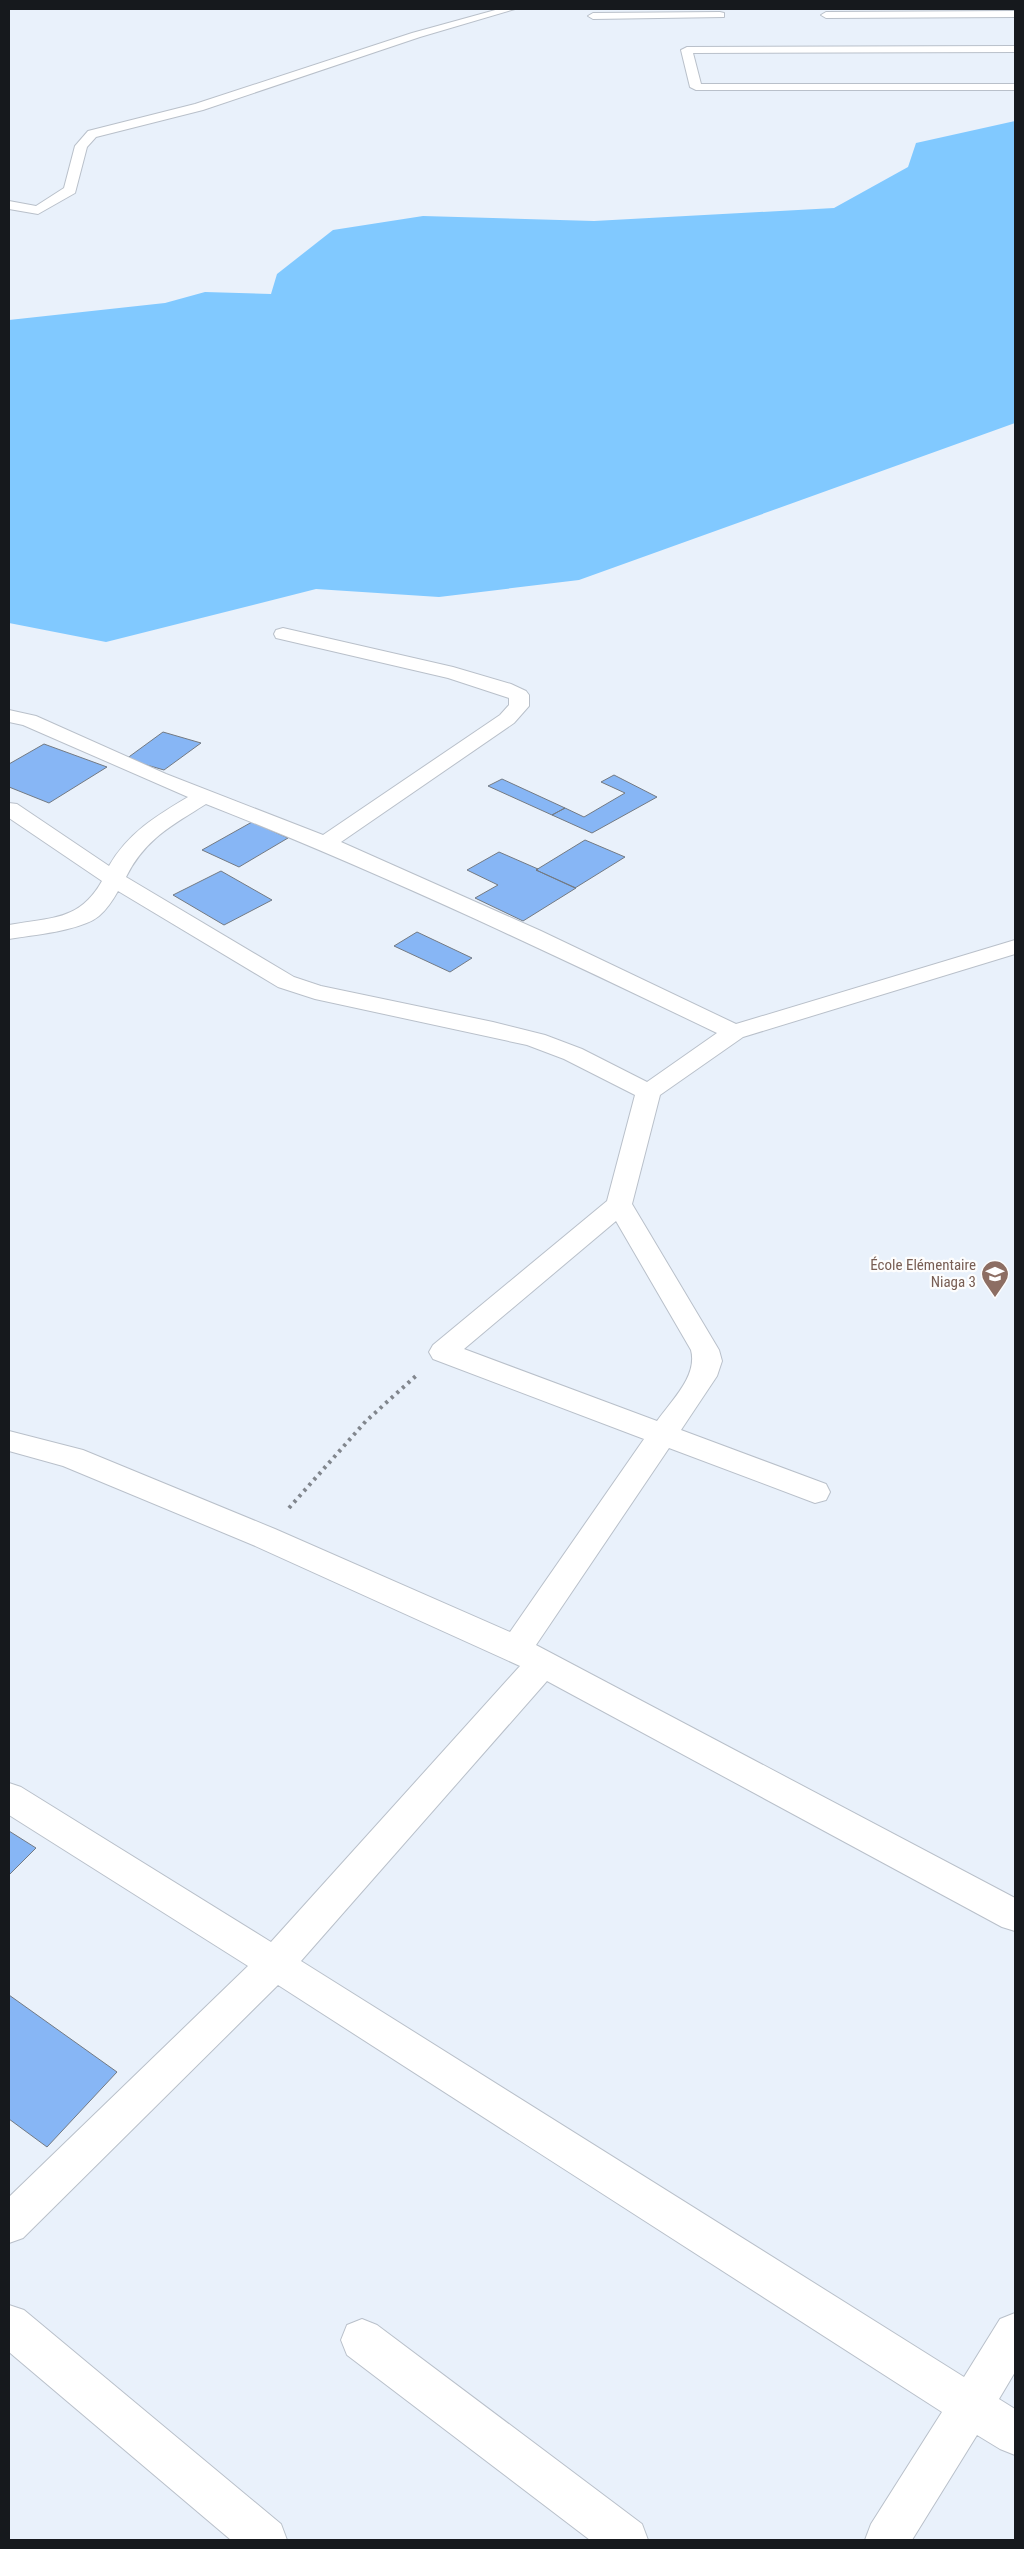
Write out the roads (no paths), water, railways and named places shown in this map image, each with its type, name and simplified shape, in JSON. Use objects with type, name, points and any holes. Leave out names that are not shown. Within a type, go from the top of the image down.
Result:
[{"type":"street","points":[[16,219],[55,202],[70,190],[81,146],[92,134],[198,107],[425,33],[510,9]]},
{"type":"street","points":[[827,16],[1015,14]]},
{"type":"street","points":[[594,16],[721,16]]},
{"type":"street","points":[[1015,49],[840,45],[730,45],[688,50],[696,87],[1015,87]]},
{"type":"street","points":[[966,49],[985,87]]},
{"type":"street","points":[[9,205],[38,210]]},
{"type":"street","points":[[283,634],[453,673],[504,688],[519,695],[519,706],[507,719],[325,843]]},
{"type":"street","points":[[9,716],[29,720],[126,764],[325,843],[533,936],[734,1032]]},
{"type":"street","points":[[9,932],[68,920],[89,913],[104,897],[130,850],[142,838],[205,795]]},
{"type":"street","points":[[9,809],[115,880],[286,982],[315,992],[494,1029],[536,1040],[573,1054],[648,1092]]},
{"type":"street","points":[[815,1492],[443,1352],[619,1204],[648,1092],[734,1032],[954,964],[1015,948]]},
{"type":"street","points":[[9,2224],[276,1964],[530,1656],[664,1434],[703,1376],[708,1361],[705,1350],[619,1204]]},
{"type":"street","points":[[9,1441],[72,1458],[264,1537],[530,1656],[1015,1916]]},
{"type":"street","points":[[9,1797],[276,1964],[1015,2434]]},
{"type":"street","points":[[9,2325],[265,2540]]},
{"type":"street","points":[[887,2540],[972,2407],[1015,2334]]},
{"type":"street","points":[[362,2340],[626,2540]]},
{"type":"water","points":[[1015,121],[1015,423],[579,580],[439,597],[316,589],[106,642],[9,623],[9,320],[165,303],[205,292],[271,294],[277,274],[333,230],[423,216],[594,221],[834,208],[908,167],[916,143]]},
{"type":"place","name":"École Elémentaire Niaga 3","points":[[995,1298]]}]
